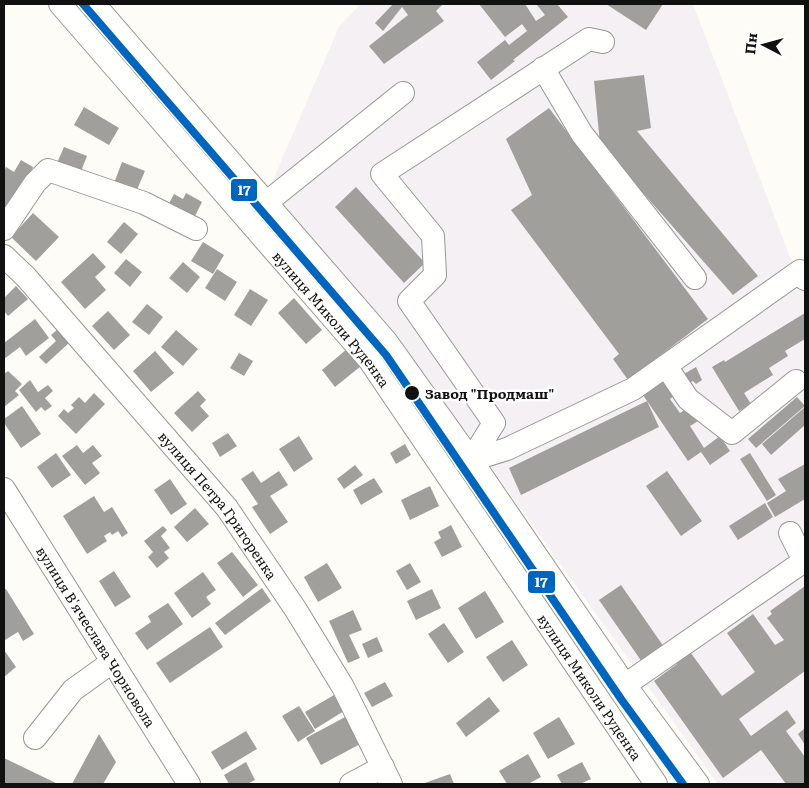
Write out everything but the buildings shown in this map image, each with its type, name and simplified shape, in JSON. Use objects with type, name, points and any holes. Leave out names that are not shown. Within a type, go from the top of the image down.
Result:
[{"type":"street","name":"вулиця Миколи Руденка","points":[[60,4],[370,361],[656,784]]},
{"type":"street","name":"вулиця Миколи Руденка","points":[[94,4],[386,341],[471,460],[625,685],[698,784]]},
{"type":"street","points":[[471,460],[494,422],[409,301],[436,274],[433,236],[382,174],[589,39],[603,42]]},
{"type":"street","points":[[543,68],[582,134],[695,278]]},
{"type":"street","points":[[246,220],[403,94]]},
{"type":"street","points":[[4,229],[35,183],[48,170],[144,202],[196,229]]},
{"type":"street","name":"вулиця Петра Григоренка","points":[[4,256],[26,277],[227,508],[296,610],[343,687],[387,776]]},
{"type":"street","points":[[444,472],[471,460],[507,449],[633,390],[800,271],[805,279]]},
{"type":"street","points":[[666,366],[688,400],[732,433],[796,381]]},
{"type":"street","name":"вулиця В'ячеслава Чорновола","points":[[4,489],[189,784]]},
{"type":"street","points":[[625,685],[804,561],[790,533]]},
{"type":"street","points":[[35,738],[73,690],[112,662]]},
{"type":"street","points":[[350,784],[387,776]]},
{"type":"shaded area","points":[[361,4],[693,4],[790,257],[805,282],[805,784],[718,784],[468,435],[270,187],[339,27]]},
{"type":"transit line","name":"17","points":[[83,4],[386,355],[621,699],[683,784]]},
{"type":"place","name":"Завод \"Продмаш\"","points":[[412,393]]}]
